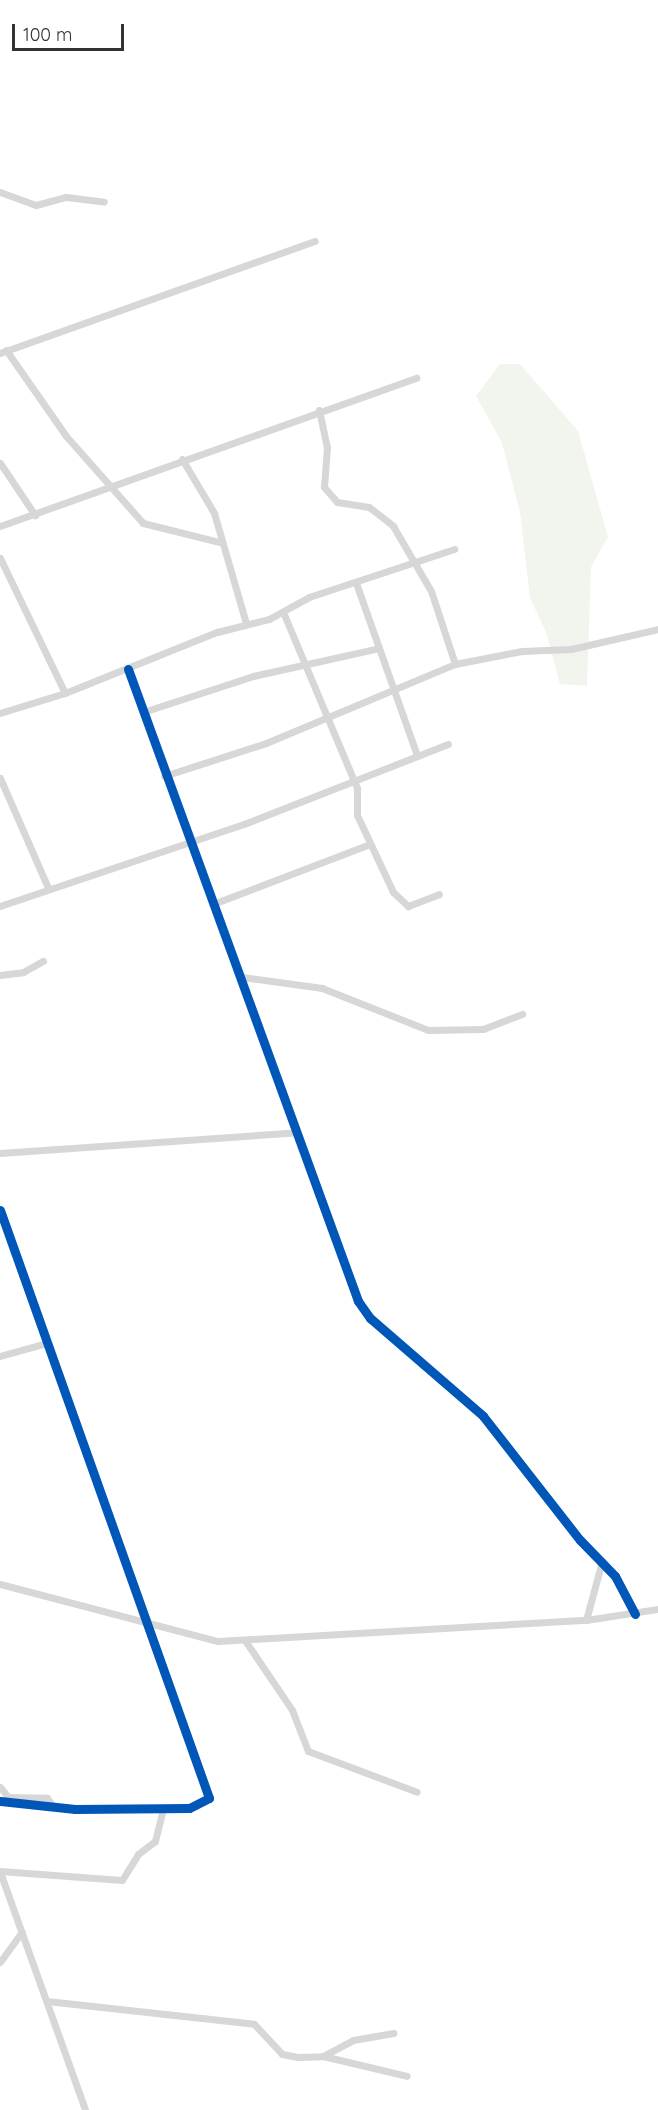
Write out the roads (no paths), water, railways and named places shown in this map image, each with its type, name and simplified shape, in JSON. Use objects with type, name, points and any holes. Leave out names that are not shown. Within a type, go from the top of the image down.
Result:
[{"type":"street","points":[[0,192],[36,205],[66,197],[104,202]]},
{"type":"street","points":[[219,542],[144,523],[109,487],[3,351],[315,241]]},
{"type":"street","points":[[0,526],[319,410],[416,378]]},
{"type":"street","points":[[319,410],[327,447],[324,487],[337,501],[369,507],[387,519],[431,591],[455,664]]},
{"type":"street","points":[[182,459],[210,504],[219,542],[246,623]]},
{"type":"street","points":[[0,463],[35,515]]},
{"type":"street","points":[[0,712],[65,693],[413,561],[454,549]]},
{"type":"street","points":[[0,558],[65,693]]},
{"type":"street","points":[[356,583],[417,755]]},
{"type":"street","points":[[283,612],[329,719],[352,780],[357,815],[370,844],[404,904],[439,894]]},
{"type":"street","points":[[164,776],[329,719],[393,687],[455,664],[522,651],[572,649],[658,629]]},
{"type":"street","points":[[143,712],[253,676],[380,648]]},
{"type":"street","points":[[128,669],[164,776],[190,838],[242,977],[350,1282],[370,1318],[483,1416],[602,1561],[635,1614]]},
{"type":"street","points":[[0,906],[190,838],[244,824],[448,744]]},
{"type":"street","points":[[0,778],[48,888]]},
{"type":"street","points":[[213,904],[370,844]]},
{"type":"street","points":[[0,975],[23,972],[43,962]]},
{"type":"street","points":[[242,977],[322,988],[428,1030],[483,1029],[522,1014]]},
{"type":"street","points":[[0,1153],[297,1132]]},
{"type":"street","points":[[0,1210],[208,1792],[203,1804],[163,1808],[0,1801]]},
{"type":"street","points":[[0,1356],[47,1343]]},
{"type":"street","points":[[586,1620],[602,1561]]},
{"type":"street","points":[[0,1584],[146,1620],[218,1641],[246,1642],[586,1620],[658,1610]]},
{"type":"street","points":[[246,1642],[292,1710],[308,1751],[417,1792]]},
{"type":"street","points":[[0,1786],[8,1797],[47,1798],[52,1805]]},
{"type":"street","points":[[85,2110],[0,1871],[122,1880],[138,1854],[155,1841],[163,1808]]},
{"type":"street","points":[[0,1962],[22,1932]]},
{"type":"street","points":[[47,2001],[254,2024],[282,2054],[323,2056],[407,2076]]},
{"type":"street","points":[[323,2056],[353,2040],[393,2033]]}]
